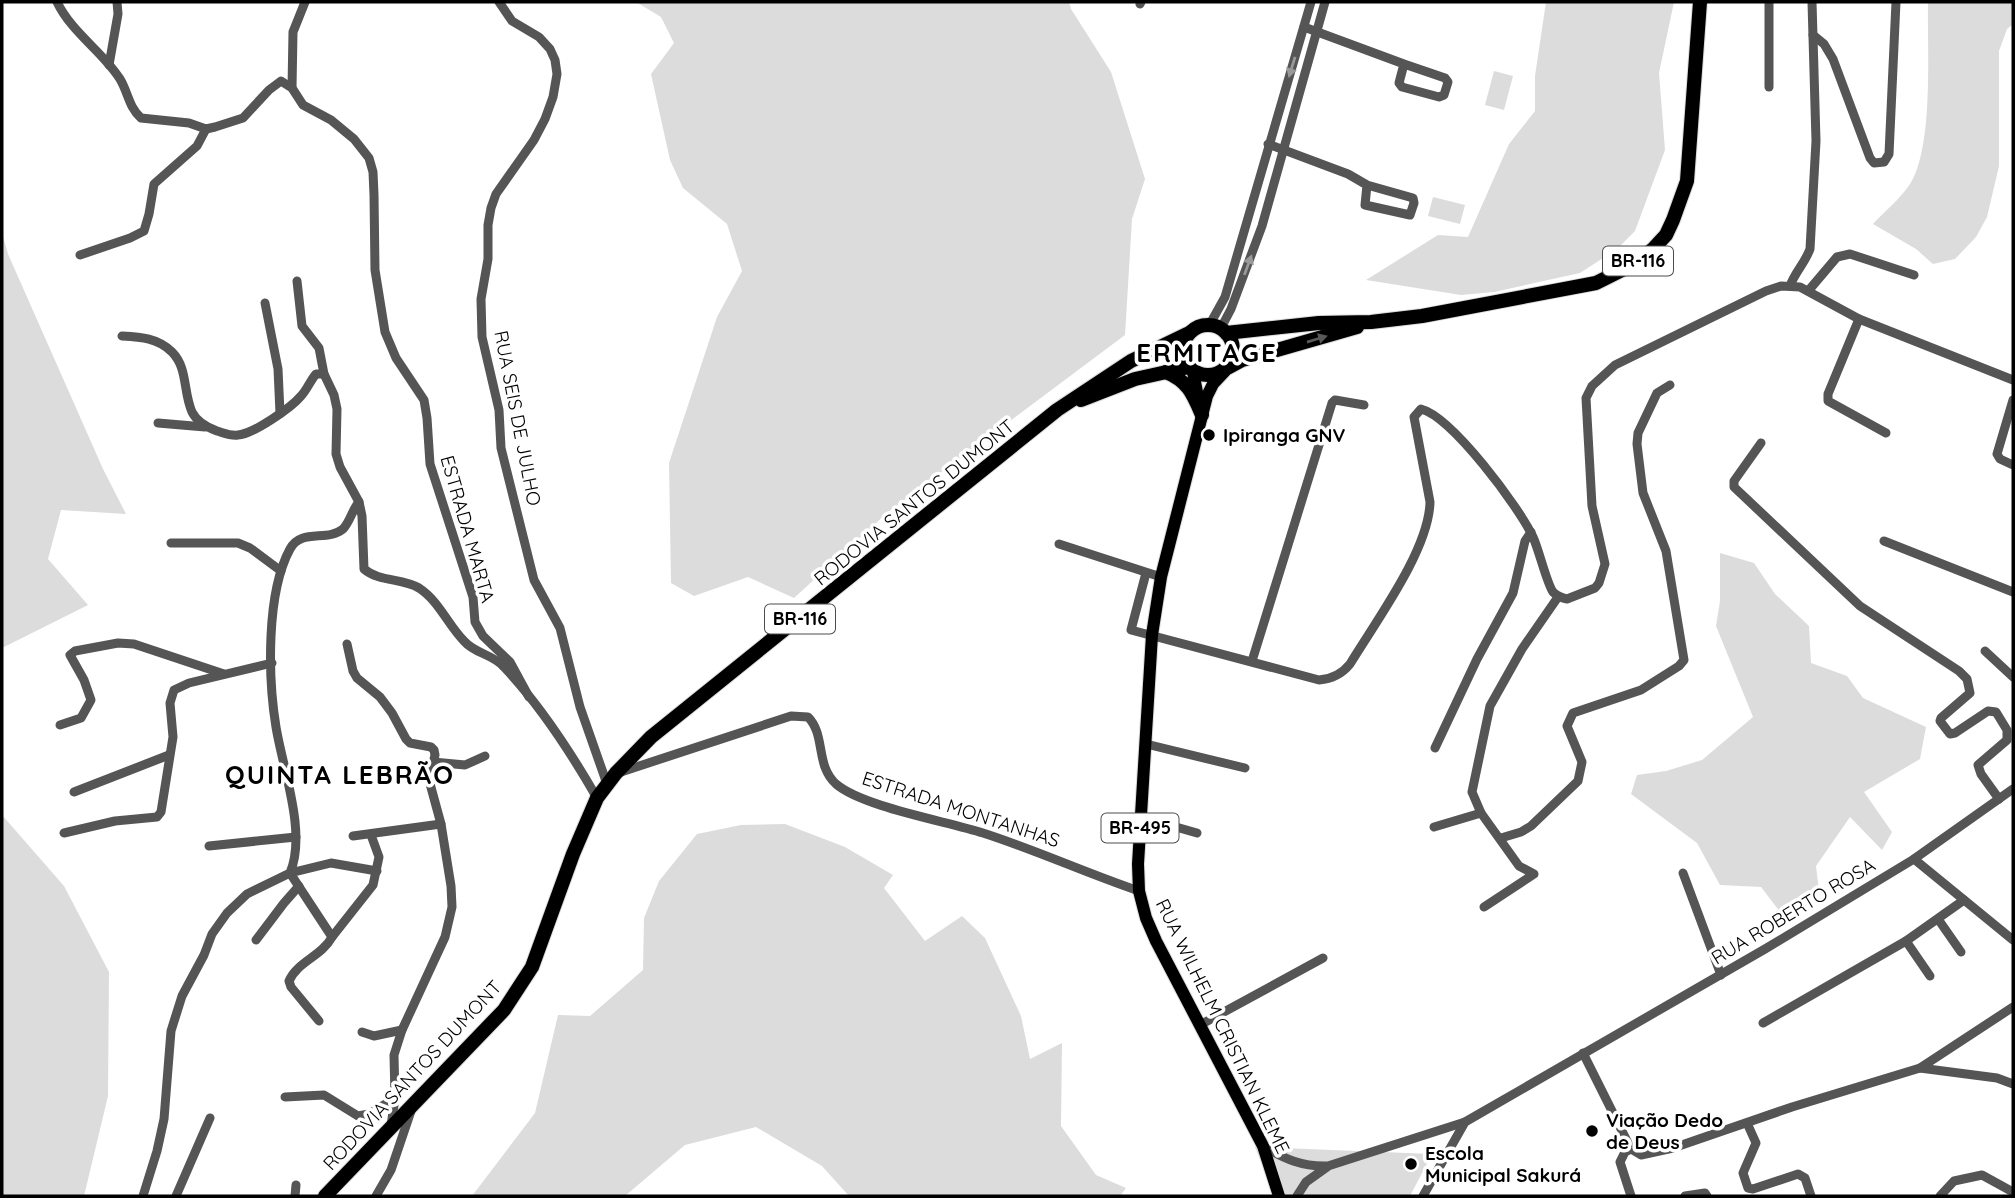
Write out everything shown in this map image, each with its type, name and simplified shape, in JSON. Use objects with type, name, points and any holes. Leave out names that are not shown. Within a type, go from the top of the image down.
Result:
[{"type":"highway","name":"BR-116","points":[[1057,410],[1096,382],[1201,324],[1219,328],[1371,322],[1422,316],[1596,283],[1633,264],[1653,249],[1665,235],[1674,220],[1687,181],[1700,2]]},
{"type":"highway","name":"BR-116","points":[[1057,410],[1135,379],[1166,372],[1191,369],[1211,376],[1242,360],[1371,322]]},
{"type":"highway","points":[[1219,328],[1232,348],[1228,367]]},
{"type":"highway","points":[[1187,334],[1184,344],[1191,369]]},
{"type":"highway","points":[[1166,372],[1184,381],[1190,388],[1202,415]]},
{"type":"highway","name":"RODOVIA SANTOS DUMONT","points":[[325,1196],[504,1010],[523,984],[597,798],[611,779],[651,737],[1057,410]]},
{"type":"main road","name":"BR-495","points":[[1202,415],[1213,384],[1228,367]]},
{"type":"main road","name":"BR-495","points":[[1191,369],[1202,415]]},
{"type":"main road","name":"RUA WILHELM CRISTIAN KLEME","points":[[1202,415],[1161,577],[1152,635],[1138,855],[1139,891],[1156,941],[1263,1146],[1279,1196]]},
{"type":"street","points":[[57,2],[68,22],[120,80],[132,107],[141,118],[189,123],[206,129],[243,118],[281,81],[292,88]]},
{"type":"street","points":[[109,65],[118,14],[117,2]]},
{"type":"street","points":[[292,88],[293,32],[305,2]]},
{"type":"street","name":"RUA SEIS DE JULHO","points":[[499,2],[512,21],[539,37],[550,48],[557,74],[554,97],[545,119],[528,149],[496,194],[491,208],[488,259],[481,299],[482,337],[499,410],[501,448],[534,580],[560,628],[580,706],[611,779]]},
{"type":"street","points":[[1219,328],[1225,297],[1268,144],[1311,2]]},
{"type":"street","points":[[1219,328],[1231,309],[1262,226],[1325,2]]},
{"type":"street","points":[[1769,2],[1769,87]]},
{"type":"street","points":[[1790,286],[1793,277],[1806,261],[1810,249],[1816,141],[1812,2]]},
{"type":"street","points":[[1813,35],[1824,44],[1833,59],[1870,158],[1874,163],[1881,163],[1889,154],[1896,2]]},
{"type":"street","points":[[1304,27],[1445,78],[1448,82],[1444,95],[1439,97],[1402,87],[1399,83],[1404,64]]},
{"type":"street","name":"ESTRADA MARTA","points":[[292,88],[303,105],[344,130],[369,158],[373,172],[375,270],[385,332],[396,358],[424,400],[430,464],[473,597],[475,622],[483,636],[510,662],[528,697]]},
{"type":"street","points":[[80,255],[144,231],[147,227],[154,184],[197,146],[206,129]]},
{"type":"street","points":[[1268,144],[1348,174],[1367,185],[1413,198],[1410,215],[1366,205],[1367,185]]},
{"type":"street","points":[[1809,290],[1837,257],[1843,255],[1850,254],[1914,275]]},
{"type":"street","points":[[297,281],[302,326],[319,348],[324,374],[329,381],[337,410],[335,454],[359,502],[364,569],[373,575],[408,582],[426,593],[463,641],[503,665],[566,744],[597,798]]},
{"type":"street","points":[[1146,573],[1130,629],[1319,680],[1336,676],[1350,664],[1416,554],[1428,524],[1430,502],[1414,417],[1421,409],[1429,411],[1452,430],[1494,479],[1531,533],[1552,591],[1567,599],[1595,588],[1605,564],[1592,506],[1585,416],[1586,398],[1592,386],[1615,365],[1766,291],[1790,286],[1809,290],[1858,319],[2013,380]]},
{"type":"street","points":[[265,303],[278,369],[279,413]]},
{"type":"street","points":[[1858,319],[1828,394],[1828,401],[1886,433]]},
{"type":"street","points":[[122,336],[151,339],[163,343],[172,352],[182,367],[191,410],[207,427]]},
{"type":"street","points":[[158,424],[207,427],[233,436],[241,435],[279,413],[299,398],[316,374],[324,374]]},
{"type":"street","points":[[1501,838],[1531,826],[1578,780],[1582,762],[1567,726],[1573,713],[1642,690],[1684,660],[1666,551],[1643,493],[1637,444],[1638,433],[1657,393],[1670,385]]},
{"type":"street","points":[[1252,661],[1332,403],[1335,400],[1364,405]]},
{"type":"street","points":[[2013,400],[1997,454],[2000,459],[2013,465]]},
{"type":"street","points":[[1761,443],[1734,481],[1734,487],[1860,606],[1959,671],[1967,680],[1970,693],[1943,715],[1940,721],[1950,734],[1988,711],[1996,712],[2007,730],[2007,740],[1978,765],[1981,774],[2000,799]]},
{"type":"street","points":[[290,873],[297,852],[296,836],[276,728],[272,663],[271,626],[281,571],[294,543],[305,537],[338,532],[359,502]]},
{"type":"street","points":[[1435,748],[1477,659],[1513,593],[1525,541],[1531,533]]},
{"type":"street","points":[[1884,541],[2013,592]]},
{"type":"street","points":[[171,543],[244,545],[281,571]]},
{"type":"street","points":[[1059,544],[1161,577]]},
{"type":"street","points":[[1484,907],[1534,874],[1519,866],[1481,813],[1472,792],[1487,715],[1522,649],[1559,597]]},
{"type":"street","points":[[60,725],[81,718],[91,700],[84,680],[71,659],[70,655],[75,651],[118,643],[134,644],[226,674]]},
{"type":"street","points":[[347,644],[357,678],[380,697],[410,743],[434,750],[429,780],[441,824],[451,886],[450,921],[445,937],[402,1030],[394,1055],[395,1098],[391,1128]]},
{"type":"street","points":[[1985,651],[2013,677]]},
{"type":"street","points":[[64,833],[115,821],[157,817],[161,812],[173,737],[170,703],[174,690],[189,683],[272,663]]},
{"type":"street","name":"ESTRADA MONTANHAS","points":[[611,779],[791,716],[808,717],[819,732],[820,751],[828,774],[843,789],[868,800],[1005,841],[1139,891]]},
{"type":"street","points":[[1146,744],[1245,768]]},
{"type":"street","points":[[74,792],[169,755]]},
{"type":"street","points":[[433,762],[465,765],[485,756]]},
{"type":"street","name":"RUA ROBERTO ROSA","points":[[1328,1166],[1465,1122],[1721,975],[1914,859],[2013,789]]},
{"type":"street","points":[[1434,827],[1481,813]]},
{"type":"street","points":[[1141,817],[1197,833]]},
{"type":"street","points":[[353,836],[441,824]]},
{"type":"street","points":[[319,1021],[290,987],[289,981],[294,973],[325,948],[373,886],[379,857],[371,835]]},
{"type":"street","points":[[209,846],[296,836]]},
{"type":"street","points":[[1914,859],[2013,940]]},
{"type":"street","points":[[143,1196],[162,1129],[171,1031],[182,996],[212,934],[227,913],[247,894],[290,873],[331,863],[377,871]]},
{"type":"street","points":[[290,873],[331,937]]},
{"type":"street","points":[[1683,873],[1721,975]]},
{"type":"street","points":[[256,940],[299,886]]},
{"type":"street","points":[[1763,1023],[1906,941],[1964,900]]},
{"type":"street","points":[[1938,919],[1961,952]]},
{"type":"street","points":[[1906,941],[1930,976]]},
{"type":"street","points":[[1200,1024],[1323,958]]},
{"type":"street","points":[[1583,1053],[1631,1149],[1641,1154],[1655,1153],[1791,1107],[1920,1068],[2013,1006]]},
{"type":"street","points":[[362,1032],[374,1036],[402,1030]]},
{"type":"street","points":[[1920,1068],[1997,1078],[2013,1084]]},
{"type":"street","points":[[285,1097],[324,1095],[358,1116],[369,1114],[395,1098]]},
{"type":"street","points":[[376,1196],[391,1170],[413,1103]]},
{"type":"street","points":[[176,1196],[210,1118]]},
{"type":"street","points":[[1423,1196],[1465,1122]]},
{"type":"street","points":[[1747,1123],[1756,1143],[1743,1173],[1748,1188],[1753,1189],[1798,1174],[1805,1178],[1811,1196]]},
{"type":"street","points":[[1263,1146],[1288,1160],[1308,1166],[1328,1166]]},
{"type":"street","points":[[1631,1149],[1625,1152],[1620,1162],[1631,1196]]},
{"type":"street","points":[[1297,1196],[1306,1182],[1328,1166]]},
{"type":"street","points":[[1940,1196],[1954,1181],[1982,1175],[2013,1192]]},
{"type":"street","points":[[295,1196],[296,1185]]},
{"type":"street","points":[[1685,1196],[1700,1192],[1704,1192],[1706,1196]]},
{"type":"shaded area","points":[[636,2],[1069,2],[1111,72],[1145,179],[1132,219],[1125,335],[887,513],[794,598],[748,577],[694,596],[671,583],[669,463],[717,317],[742,271],[727,224],[683,188],[670,160],[651,74],[674,43],[661,17]]},
{"type":"shaded area","points":[[1546,2],[1674,2],[1659,73],[1665,150],[1635,231],[1617,249],[1580,273],[1494,292],[1461,295],[1366,280],[1438,235],[1468,237],[1509,144],[1535,111],[1535,76]]},
{"type":"shaded area","points":[[1928,2],[2013,2],[2013,24],[2007,29],[1999,51],[1999,166],[1987,217],[1976,237],[1955,259],[1933,264],[1916,249],[1873,224],[1910,184],[1918,167],[1928,96]]},
{"type":"shaded area","points":[[1494,71],[1513,76],[1504,110],[1485,105]]},
{"type":"shaded area","points":[[1433,197],[1465,205],[1460,224],[1428,216]]},
{"type":"shaded area","points":[[2,233],[8,254],[103,469],[126,514],[61,510],[48,559],[88,605],[2,648]]},
{"type":"shaded area","points":[[1720,553],[1754,563],[1775,594],[1809,626],[1811,663],[1847,676],[1863,698],[1926,727],[1920,759],[1864,792],[1892,832],[1882,850],[1850,817],[1816,866],[1819,891],[1781,913],[1761,887],[1720,885],[1697,843],[1631,794],[1637,775],[1666,771],[1702,760],[1753,717],[1716,626],[1720,601]]},
{"type":"shaded area","points":[[2,815],[64,886],[109,972],[108,1096],[84,1196],[2,1196]]},
{"type":"shaded area","points":[[785,824],[845,847],[893,875],[884,888],[925,941],[962,916],[985,938],[1021,1016],[1030,1059],[1062,1043],[1061,1126],[1096,1175],[1126,1188],[1120,1196],[849,1196],[822,1166],[756,1127],[685,1145],[625,1196],[472,1196],[535,1113],[558,1015],[590,1016],[643,970],[644,918],[659,881],[697,834],[741,825]]},
{"type":"shaded area","points":[[1255,1147],[1432,1154],[1410,1196],[1275,1196]]},
{"type":"place","name":"Ipiranga GNV","points":[[1209,435]]},
{"type":"place","name":"Viação Dedo de Deus","points":[[1592,1131]]},
{"type":"place","name":"Escola Municipal Sakurá","points":[[1411,1164]]},
{"type":"district","name":"ERMITAGE","points":[[1207,353]]},
{"type":"district","name":"QUINTA LEBRÃO","points":[[340,775]]}]
